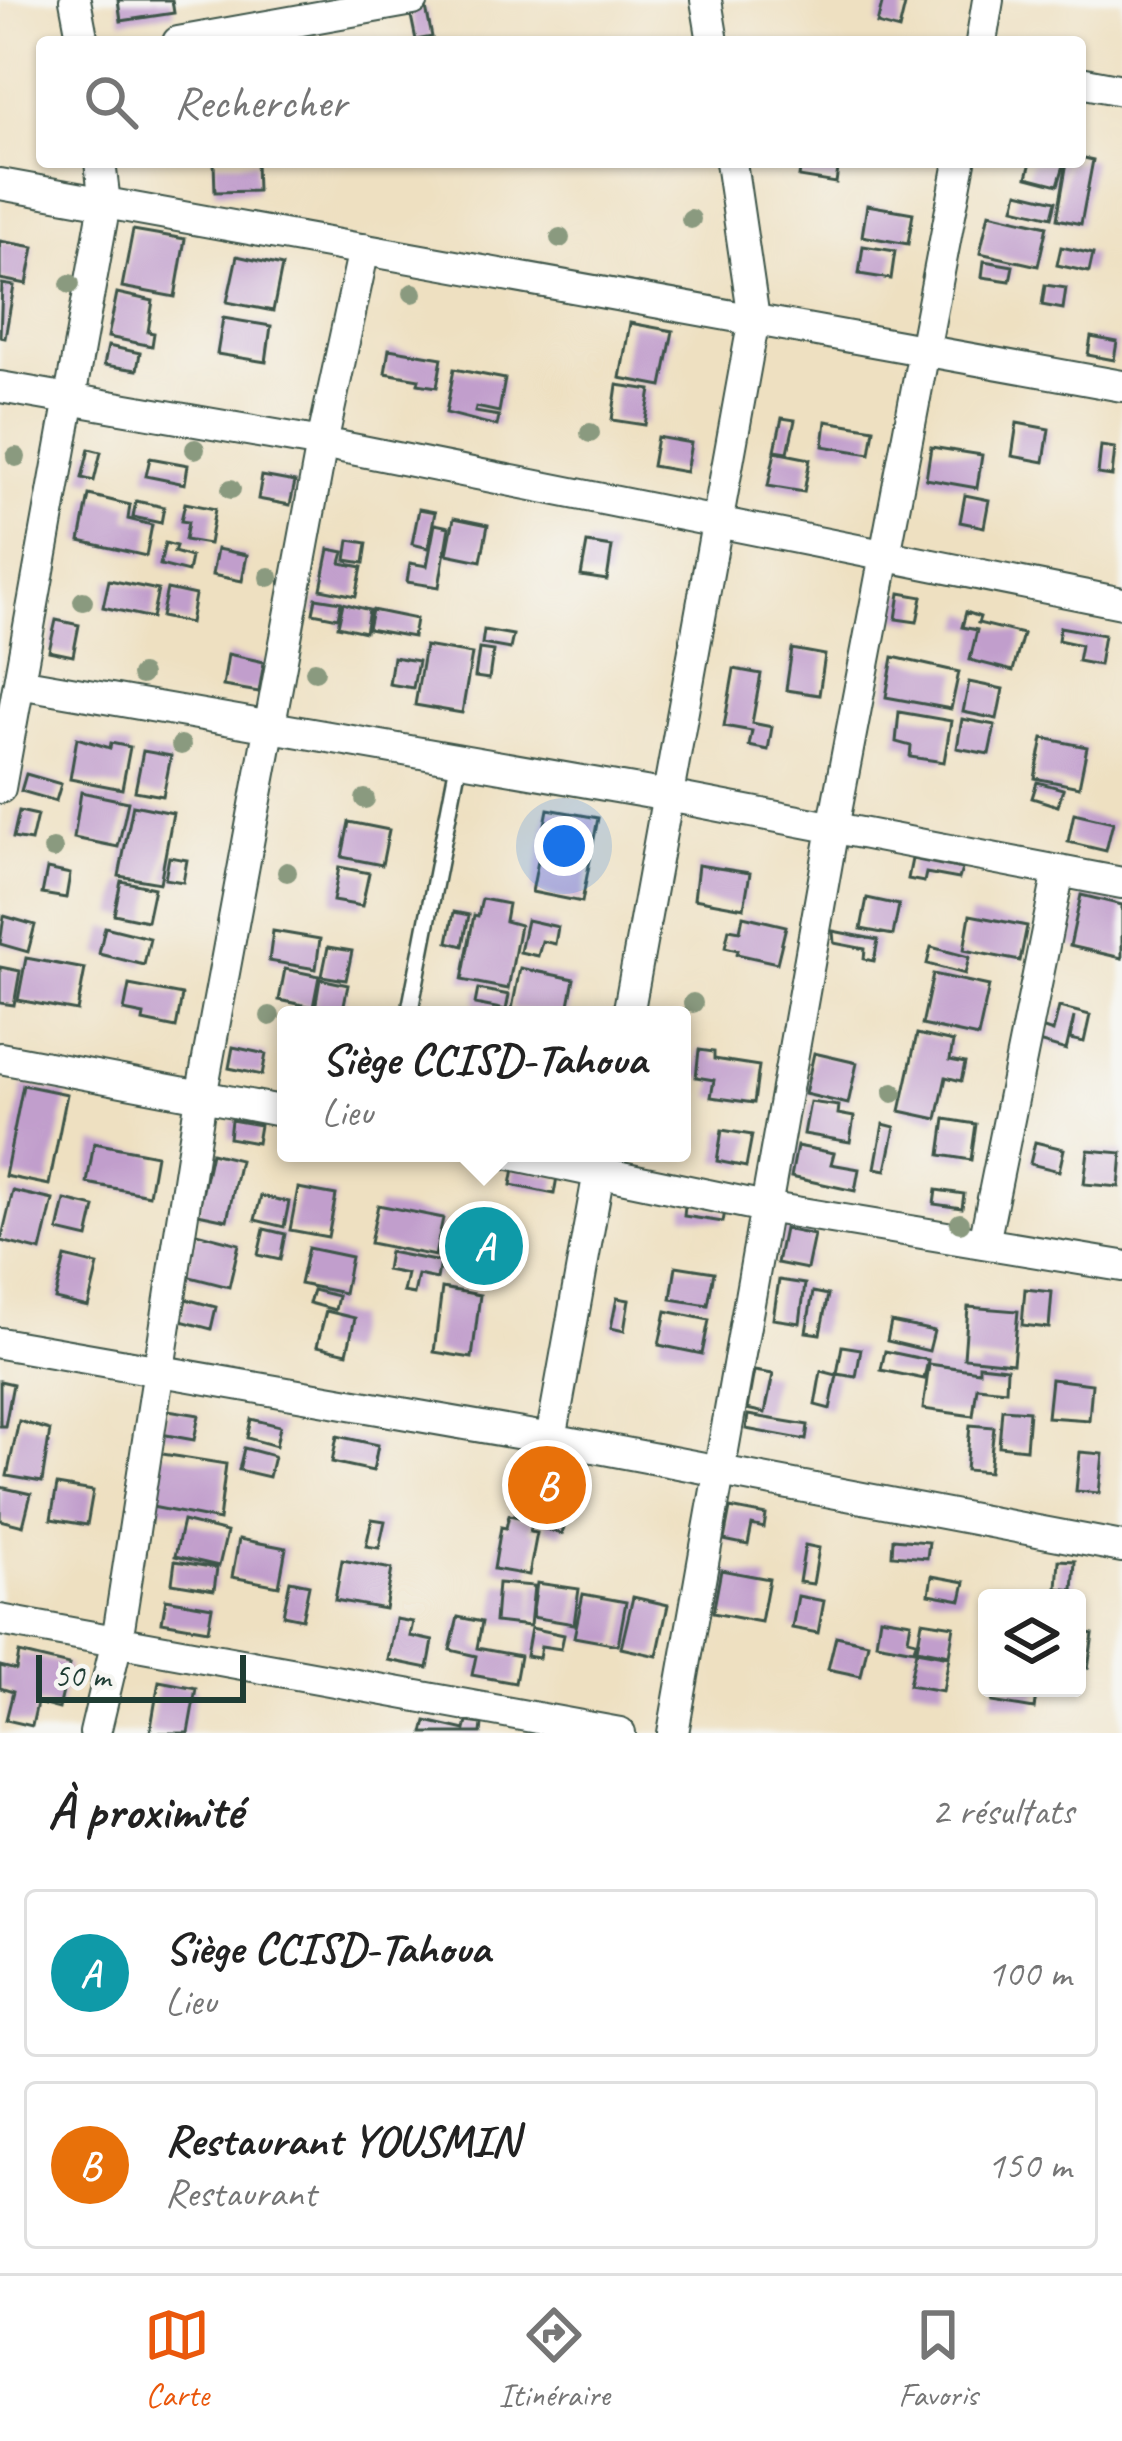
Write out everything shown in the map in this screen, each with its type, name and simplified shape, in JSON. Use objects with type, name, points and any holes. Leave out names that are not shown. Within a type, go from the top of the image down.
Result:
[{"type":"street","points":[[75,0],[82,36]]},
{"type":"street","points":[[212,36],[413,0]]},
{"type":"street","points":[[706,0],[711,36]]},
{"type":"street","points":[[982,36],[988,0]]},
{"type":"street","points":[[1086,83],[1122,90]]},
{"type":"street","points":[[0,788],[105,203],[101,168]]},
{"type":"street","points":[[630,1006],[754,320],[731,168]]},
{"type":"street","points":[[673,1733],[833,828],[959,168]]},
{"type":"street","points":[[0,184],[1122,386]]},
{"type":"street","points":[[95,1733],[117,1641],[201,1097],[322,443],[364,249]]},
{"type":"street","points":[[0,387],[322,443],[1122,603]]},
{"type":"street","points":[[19,683],[668,796],[1122,884]]},
{"type":"street","points":[[984,1243],[1059,871]]},
{"type":"street","points":[[0,1058],[277,1110]]},
{"type":"street","points":[[551,1439],[601,1162],[765,1207],[1122,1266]]},
{"type":"street","points":[[0,1343],[551,1439],[1122,1547]]},
{"type":"street","points":[[0,1620],[620,1733]]},
{"type":"lane","points":[[412,1006],[459,759]]},
{"type":"building","points":[[118,0],[172,0],[174,13],[121,21]]},
{"type":"building","points":[[883,0],[905,5],[899,30],[877,24]]},
{"type":"building","points":[[426,8],[432,36],[415,36],[410,11]]},
{"type":"building","points":[[1086,158],[1093,160],[1081,224],[1057,219],[1066,168],[1086,168]]},
{"type":"building","points":[[214,168],[256,168],[257,191],[215,192]]},
{"type":"building","points":[[800,168],[838,168],[836,183],[799,177]]},
{"type":"building","points":[[1029,168],[1063,168],[1058,185],[1027,177]]},
{"type":"building","points":[[1018,192],[1056,201],[1052,217],[1014,208]]},
{"type":"building","points":[[867,205],[913,213],[908,244],[862,236]]},
{"type":"building","points":[[989,213],[1047,226],[1038,266],[980,253]]},
{"type":"building","points":[[133,230],[185,239],[175,297],[122,287]]},
{"type":"building","points":[[0,241],[34,247],[27,284],[0,279]]},
{"type":"building","points":[[863,246],[895,251],[891,279],[859,274]]},
{"type":"building","points":[[1061,247],[1093,254],[1089,272],[1057,265]]},
{"type":"building","points":[[237,256],[282,266],[273,311],[227,302]]},
{"type":"building","points":[[984,261],[1013,266],[1010,281],[982,277]]},
{"type":"building","points":[[2,284],[14,286],[5,338],[0,337]]},
{"type":"building","points":[[1045,285],[1066,288],[1063,309],[1042,305]]},
{"type":"building","points":[[117,293],[153,301],[148,332],[154,333],[152,346],[108,337]]},
{"type":"building","points":[[223,318],[271,326],[266,362],[217,354]]},
{"type":"building","points":[[630,323],[673,331],[662,386],[620,378]]},
{"type":"building","points":[[1091,337],[1117,342],[1114,360],[1088,355]]},
{"type":"building","points":[[108,346],[140,353],[137,370],[104,365]]},
{"type":"building","points":[[389,349],[442,358],[437,387],[385,373]]},
{"type":"building","points":[[454,369],[505,379],[499,412],[476,407],[475,412],[499,416],[497,426],[446,413]]},
{"type":"building","points":[[617,385],[651,390],[645,425],[612,420]]},
{"type":"building","points":[[782,418],[795,420],[788,452],[775,450]]},
{"type":"building","points":[[826,421],[874,429],[870,454],[823,446]]},
{"type":"building","points":[[1017,423],[1049,429],[1044,462],[1012,456]]},
{"type":"building","points":[[657,437],[691,443],[686,472],[652,466]]},
{"type":"building","points":[[1101,446],[1115,448],[1112,476],[1098,474]]},
{"type":"building","points":[[931,447],[982,455],[977,488],[926,479]]},
{"type":"building","points":[[89,449],[101,452],[94,481],[82,478]]},
{"type":"building","points":[[775,452],[810,459],[804,492],[768,486]]},
{"type":"building","points":[[150,458],[188,465],[185,484],[146,476]]},
{"type":"building","points":[[262,476],[295,482],[290,505],[258,499]]},
{"type":"building","points":[[89,495],[130,505],[128,519],[152,525],[146,556],[80,541]]},
{"type":"building","points":[[965,495],[989,500],[984,527],[960,522]]},
{"type":"building","points":[[136,501],[164,507],[161,523],[133,517]]},
{"type":"building","points":[[185,503],[215,509],[209,544],[185,540],[188,522],[181,521]]},
{"type":"building","points":[[419,509],[435,512],[428,548],[412,544]]},
{"type":"building","points":[[454,518],[488,525],[481,561],[447,554]]},
{"type":"building","points":[[435,524],[449,527],[439,587],[407,582],[410,563],[427,566]]},
{"type":"building","points":[[349,540],[367,543],[364,563],[346,560]]},
{"type":"building","points":[[165,543],[176,546],[174,552],[191,557],[188,572],[160,565]]},
{"type":"building","points":[[587,543],[612,547],[607,580],[581,576]]},
{"type":"building","points":[[217,549],[247,555],[242,581],[212,575]]},
{"type":"building","points":[[329,549],[344,552],[341,563],[362,567],[356,596],[321,589]]},
{"type":"building","points":[[109,580],[158,590],[152,618],[103,607]]},
{"type":"building","points":[[167,589],[195,595],[190,623],[161,617]]},
{"type":"building","points":[[900,593],[922,597],[917,622],[896,619]]},
{"type":"building","points":[[316,598],[341,602],[338,618],[313,613]]},
{"type":"building","points":[[343,603],[369,610],[365,632],[338,626]]},
{"type":"building","points":[[372,610],[416,619],[413,637],[368,629]]},
{"type":"building","points":[[966,612],[980,617],[978,623],[1023,634],[1013,671],[970,660],[977,630],[962,627]]},
{"type":"building","points":[[56,620],[79,625],[73,656],[49,651]]},
{"type":"building","points":[[1060,627],[1104,635],[1099,665],[1078,661],[1081,645],[1058,640]]},
{"type":"building","points":[[484,630],[513,635],[510,649],[482,644]]},
{"type":"building","points":[[425,646],[472,654],[462,713],[415,705]]},
{"type":"building","points":[[479,649],[493,651],[489,679],[475,677]]},
{"type":"building","points":[[792,649],[825,655],[819,695],[786,690]]},
{"type":"building","points":[[228,654],[264,662],[259,692],[223,686]]},
{"type":"building","points":[[393,657],[418,661],[413,688],[389,684]]},
{"type":"building","points":[[893,657],[959,672],[951,709],[886,697]]},
{"type":"building","points":[[734,669],[761,674],[752,723],[772,727],[768,750],[749,746],[752,731],[724,726]]},
{"type":"building","points":[[969,682],[1003,689],[997,719],[963,712]]},
{"type":"building","points":[[899,712],[951,721],[944,762],[910,757],[911,746],[896,742]]},
{"type":"building","points":[[962,719],[995,725],[989,754],[957,748]]},
{"type":"building","points":[[77,738],[110,748],[111,743],[130,747],[122,789],[70,779]]},
{"type":"building","points":[[1043,738],[1087,747],[1079,787],[1035,778]]},
{"type":"building","points":[[143,751],[171,756],[163,796],[135,791]]},
{"type":"building","points":[[26,774],[61,784],[56,801],[21,791]]},
{"type":"building","points":[[1037,782],[1063,789],[1058,806],[1032,798]]},
{"type":"building","points":[[81,792],[128,802],[118,847],[74,838]]},
{"type":"building","points":[[133,805],[173,813],[160,883],[119,876]]},
{"type":"building","points":[[548,809],[598,818],[582,902],[532,892]]},
{"type":"building","points":[[19,811],[37,815],[31,841],[13,838]]},
{"type":"building","points":[[1074,813],[1113,822],[1106,851],[1068,842]]},
{"type":"building","points":[[349,822],[389,830],[382,865],[342,857]]},
{"type":"building","points":[[169,857],[187,860],[183,882],[165,879]]},
{"type":"building","points":[[912,859],[962,869],[959,879],[926,873],[924,882],[908,879]]},
{"type":"building","points":[[698,865],[750,873],[744,908],[694,899]]},
{"type":"building","points":[[339,867],[369,873],[362,906],[333,901]]},
{"type":"building","points":[[47,869],[70,874],[66,898],[42,894]]},
{"type":"building","points":[[121,881],[154,888],[147,921],[114,914]]},
{"type":"building","points":[[1081,895],[1122,905],[1122,958],[1070,946]]},
{"type":"building","points":[[867,898],[899,905],[893,935],[861,929]]},
{"type":"building","points":[[482,899],[508,904],[505,921],[520,925],[508,989],[462,980],[474,915],[478,916]]},
{"type":"building","points":[[454,912],[469,915],[463,946],[448,942]]},
{"type":"building","points":[[970,915],[1027,926],[1020,961],[964,950]]},
{"type":"building","points":[[4,916],[35,925],[28,952],[0,944]]},
{"type":"building","points":[[743,916],[786,926],[777,963],[725,947],[729,929],[740,931]]},
{"type":"building","points":[[527,920],[558,927],[555,944],[542,941],[538,956],[520,952]]},
{"type":"building","points":[[105,927],[150,938],[144,965],[99,954]]},
{"type":"building","points":[[273,931],[320,939],[316,969],[269,961]]},
{"type":"building","points":[[833,931],[878,940],[874,961],[864,959],[865,949],[834,943]]},
{"type":"building","points":[[328,947],[352,951],[346,980],[322,976]]},
{"type":"building","points":[[931,947],[969,957],[965,974],[927,964]]},
{"type":"building","points":[[26,958],[85,969],[77,1011],[18,1000]]},
{"type":"building","points":[[0,967],[20,971],[14,1005],[0,1003]]},
{"type":"building","points":[[520,968],[574,979],[569,1006],[513,1006]]},
{"type":"building","points":[[285,969],[319,976],[313,1006],[279,1000]]},
{"type":"building","points":[[933,974],[989,986],[978,1037],[922,1025]]},
{"type":"building","points":[[320,979],[348,985],[344,1006],[316,1006]]},
{"type":"building","points":[[129,985],[182,995],[176,1028],[143,1021],[144,1015],[124,1011]]},
{"type":"building","points":[[478,989],[509,995],[507,1006],[475,1004]]},
{"type":"building","points":[[1059,1007],[1090,1015],[1084,1042],[1070,1039],[1074,1017],[1066,1050],[1038,1042],[1041,1028],[1053,1032]]},
{"type":"building","points":[[917,1034],[953,1042],[950,1060],[965,1063],[961,1081],[946,1077],[937,1119],[900,1111]]},
{"type":"building","points":[[233,1047],[266,1054],[262,1075],[229,1068]]},
{"type":"building","points":[[699,1050],[714,1052],[714,1059],[759,1066],[754,1103],[711,1097],[714,1080],[696,1077]]},
{"type":"building","points":[[814,1053],[857,1063],[848,1104],[805,1094]]},
{"type":"building","points":[[23,1085],[67,1094],[49,1185],[5,1176]]},
{"type":"building","points":[[810,1102],[839,1106],[838,1114],[854,1117],[850,1142],[804,1134]]},
{"type":"building","points":[[945,1119],[976,1124],[971,1160],[940,1155]]},
{"type":"building","points":[[231,1120],[260,1125],[257,1143],[229,1138]]},
{"type":"building","points":[[883,1124],[895,1127],[886,1170],[875,1168]]},
{"type":"building","points":[[722,1130],[752,1135],[746,1167],[717,1161]]},
{"type":"building","points":[[1035,1142],[1064,1149],[1059,1171],[1030,1164]]},
{"type":"building","points":[[94,1143],[156,1155],[149,1195],[87,1183]]},
{"type":"building","points":[[797,1146],[834,1153],[831,1164],[859,1169],[855,1191],[791,1177]]},
{"type":"building","points":[[1088,1150],[1122,1153],[1119,1187],[1084,1184]]},
{"type":"building","points":[[211,1153],[240,1160],[227,1220],[198,1214]]},
{"type":"building","points":[[514,1168],[557,1177],[554,1194],[511,1185]]},
{"type":"building","points":[[298,1188],[336,1195],[328,1237],[290,1230]]},
{"type":"building","points":[[936,1190],[964,1194],[962,1208],[934,1204]]},
{"type":"building","points":[[13,1191],[53,1200],[41,1251],[1,1241]]},
{"type":"building","points":[[261,1196],[289,1202],[284,1227],[255,1220]]},
{"type":"building","points":[[65,1200],[95,1207],[88,1238],[58,1231]]},
{"type":"building","points":[[378,1205],[443,1218],[435,1256],[370,1243]]},
{"type":"building","points":[[685,1206],[725,1211],[723,1222],[684,1216]]},
{"type":"building","points":[[461,1214],[519,1227],[508,1278],[450,1265]]},
{"type":"building","points":[[264,1229],[285,1234],[280,1260],[258,1255]]},
{"type":"building","points":[[784,1229],[814,1235],[807,1269],[777,1263]]},
{"type":"building","points":[[196,1233],[239,1244],[229,1287],[186,1276]]},
{"type":"building","points":[[308,1248],[351,1257],[344,1293],[300,1284]]},
{"type":"building","points":[[389,1252],[440,1262],[437,1279],[418,1275],[414,1294],[403,1292],[407,1274],[386,1270]]},
{"type":"building","points":[[65,1257],[98,1265],[88,1307],[55,1299]]},
{"type":"building","points":[[676,1266],[714,1272],[708,1305],[671,1299]]},
{"type":"building","points":[[779,1280],[805,1284],[800,1323],[773,1319]]},
{"type":"building","points":[[442,1288],[480,1295],[472,1358],[434,1352]]},
{"type":"building","points":[[1025,1289],[1052,1292],[1049,1328],[1022,1325]]},
{"type":"building","points":[[313,1290],[338,1296],[335,1310],[309,1303]]},
{"type":"building","points":[[813,1292],[828,1295],[820,1334],[806,1332]]},
{"type":"building","points":[[617,1298],[629,1300],[624,1331],[611,1328]]},
{"type":"building","points":[[186,1299],[216,1307],[211,1329],[181,1321]]},
{"type":"building","points":[[968,1307],[1018,1311],[1013,1363],[964,1358]]},
{"type":"building","points":[[326,1311],[355,1318],[347,1353],[317,1346]]},
{"type":"building","points":[[666,1311],[709,1320],[702,1354],[659,1345]]},
{"type":"building","points":[[891,1322],[934,1331],[929,1351],[887,1341]]},
{"type":"building","points":[[842,1346],[861,1349],[856,1377],[837,1374]]},
{"type":"building","points":[[885,1351],[928,1360],[924,1379],[881,1370]]},
{"type":"building","points":[[929,1364],[979,1371],[979,1365],[1007,1368],[1006,1390],[977,1387],[973,1416],[923,1409]]},
{"type":"building","points":[[754,1371],[773,1374],[765,1413],[747,1409]]},
{"type":"building","points":[[821,1371],[837,1375],[830,1409],[815,1405]]},
{"type":"building","points":[[1051,1379],[1092,1384],[1089,1420],[1047,1417]]},
{"type":"building","points":[[0,1381],[13,1384],[5,1426],[0,1426]]},
{"type":"building","points":[[1002,1409],[1029,1411],[1026,1449],[999,1446]]},
{"type":"building","points":[[168,1410],[199,1415],[194,1440],[161,1434]]},
{"type":"building","points":[[748,1415],[808,1425],[806,1440],[746,1429]]},
{"type":"building","points":[[251,1419],[280,1426],[276,1446],[247,1438]]},
{"type":"building","points":[[19,1421],[50,1430],[42,1482],[7,1476]]},
{"type":"building","points":[[970,1425],[994,1427],[989,1472],[966,1470]]},
{"type":"building","points":[[337,1436],[378,1445],[373,1471],[332,1462]]},
{"type":"building","points":[[244,1448],[274,1456],[269,1477],[239,1470]]},
{"type":"building","points":[[1080,1452],[1103,1454],[1099,1493],[1076,1491]]},
{"type":"building","points":[[156,1453],[226,1464],[219,1520],[147,1506]]},
{"type":"building","points":[[57,1485],[93,1491],[87,1525],[51,1519]]},
{"type":"building","points":[[0,1487],[31,1494],[23,1526],[0,1520]]},
{"type":"building","points":[[553,1502],[570,1507],[562,1534],[545,1529]]},
{"type":"building","points":[[730,1508],[766,1515],[764,1528],[752,1525],[748,1545],[724,1540]]},
{"type":"building","points":[[509,1515],[533,1520],[530,1532],[537,1533],[529,1575],[494,1569],[501,1527],[506,1528]]},
{"type":"building","points":[[372,1519],[385,1521],[379,1548],[366,1546]]},
{"type":"building","points":[[183,1521],[227,1532],[219,1566],[175,1556]]},
{"type":"building","points":[[239,1539],[286,1548],[279,1586],[232,1577]]},
{"type":"building","points":[[893,1539],[929,1542],[927,1558],[892,1555]]},
{"type":"building","points":[[805,1545],[819,1548],[813,1584],[799,1582]]},
{"type":"building","points":[[342,1560],[392,1569],[385,1609],[335,1600]]},
{"type":"building","points":[[1059,1560],[1075,1561],[1073,1589],[1057,1588]]},
{"type":"building","points":[[175,1561],[217,1568],[214,1590],[172,1583]]},
{"type":"building","points":[[721,1570],[769,1579],[761,1622],[713,1613]]},
{"type":"building","points":[[932,1576],[965,1582],[961,1600],[929,1594]]},
{"type":"building","points":[[290,1581],[309,1585],[302,1619],[283,1615]]},
{"type":"building","points":[[498,1583],[534,1586],[530,1626],[495,1622]]},
{"type":"building","points":[[537,1583],[579,1589],[574,1624],[532,1617]]},
{"type":"building","points":[[583,1594],[626,1602],[618,1645],[574,1637]]},
{"type":"building","points":[[798,1596],[824,1601],[818,1633],[792,1628]]},
{"type":"building","points":[[633,1597],[668,1605],[657,1656],[621,1648]]},
{"type":"building","points":[[166,1599],[212,1607],[208,1630],[162,1622]]},
{"type":"building","points":[[458,1617],[482,1622],[477,1648],[520,1656],[515,1683],[472,1675],[476,1656],[450,1650]]},
{"type":"building","points":[[880,1617],[911,1622],[908,1639],[916,1641],[914,1650],[876,1643]]},
{"type":"building","points":[[396,1619],[413,1622],[410,1636],[433,1641],[428,1668],[388,1660]]},
{"type":"building","points":[[922,1621],[954,1626],[949,1655],[917,1649]]},
{"type":"building","points":[[531,1628],[564,1635],[561,1649],[541,1646],[539,1658],[526,1656]]},
{"type":"building","points":[[1086,1633],[1093,1634],[1086,1668]]},
{"type":"building","points":[[836,1636],[868,1643],[861,1676],[828,1669]]},
{"type":"building","points":[[916,1651],[949,1657],[943,1691],[909,1685]]},
{"type":"building","points":[[19,1653],[69,1665],[59,1709],[37,1703],[32,1726],[6,1720],[13,1692],[0,1688],[0,1666],[16,1670]]},
{"type":"building","points":[[159,1681],[196,1688],[188,1733],[150,1733]]},
{"type":"building","points":[[993,1697],[1036,1697],[1034,1709],[992,1702]]},
{"type":"building","points":[[426,1721],[465,1730],[467,1722],[482,1724],[481,1733],[423,1733]]},
{"type":"place","name":"Siège CCISD-Tahoua","points":[[484,1246]]},
{"type":"place","name":"Restaurant YOUSMIN","points":[[547,1485]]}]
